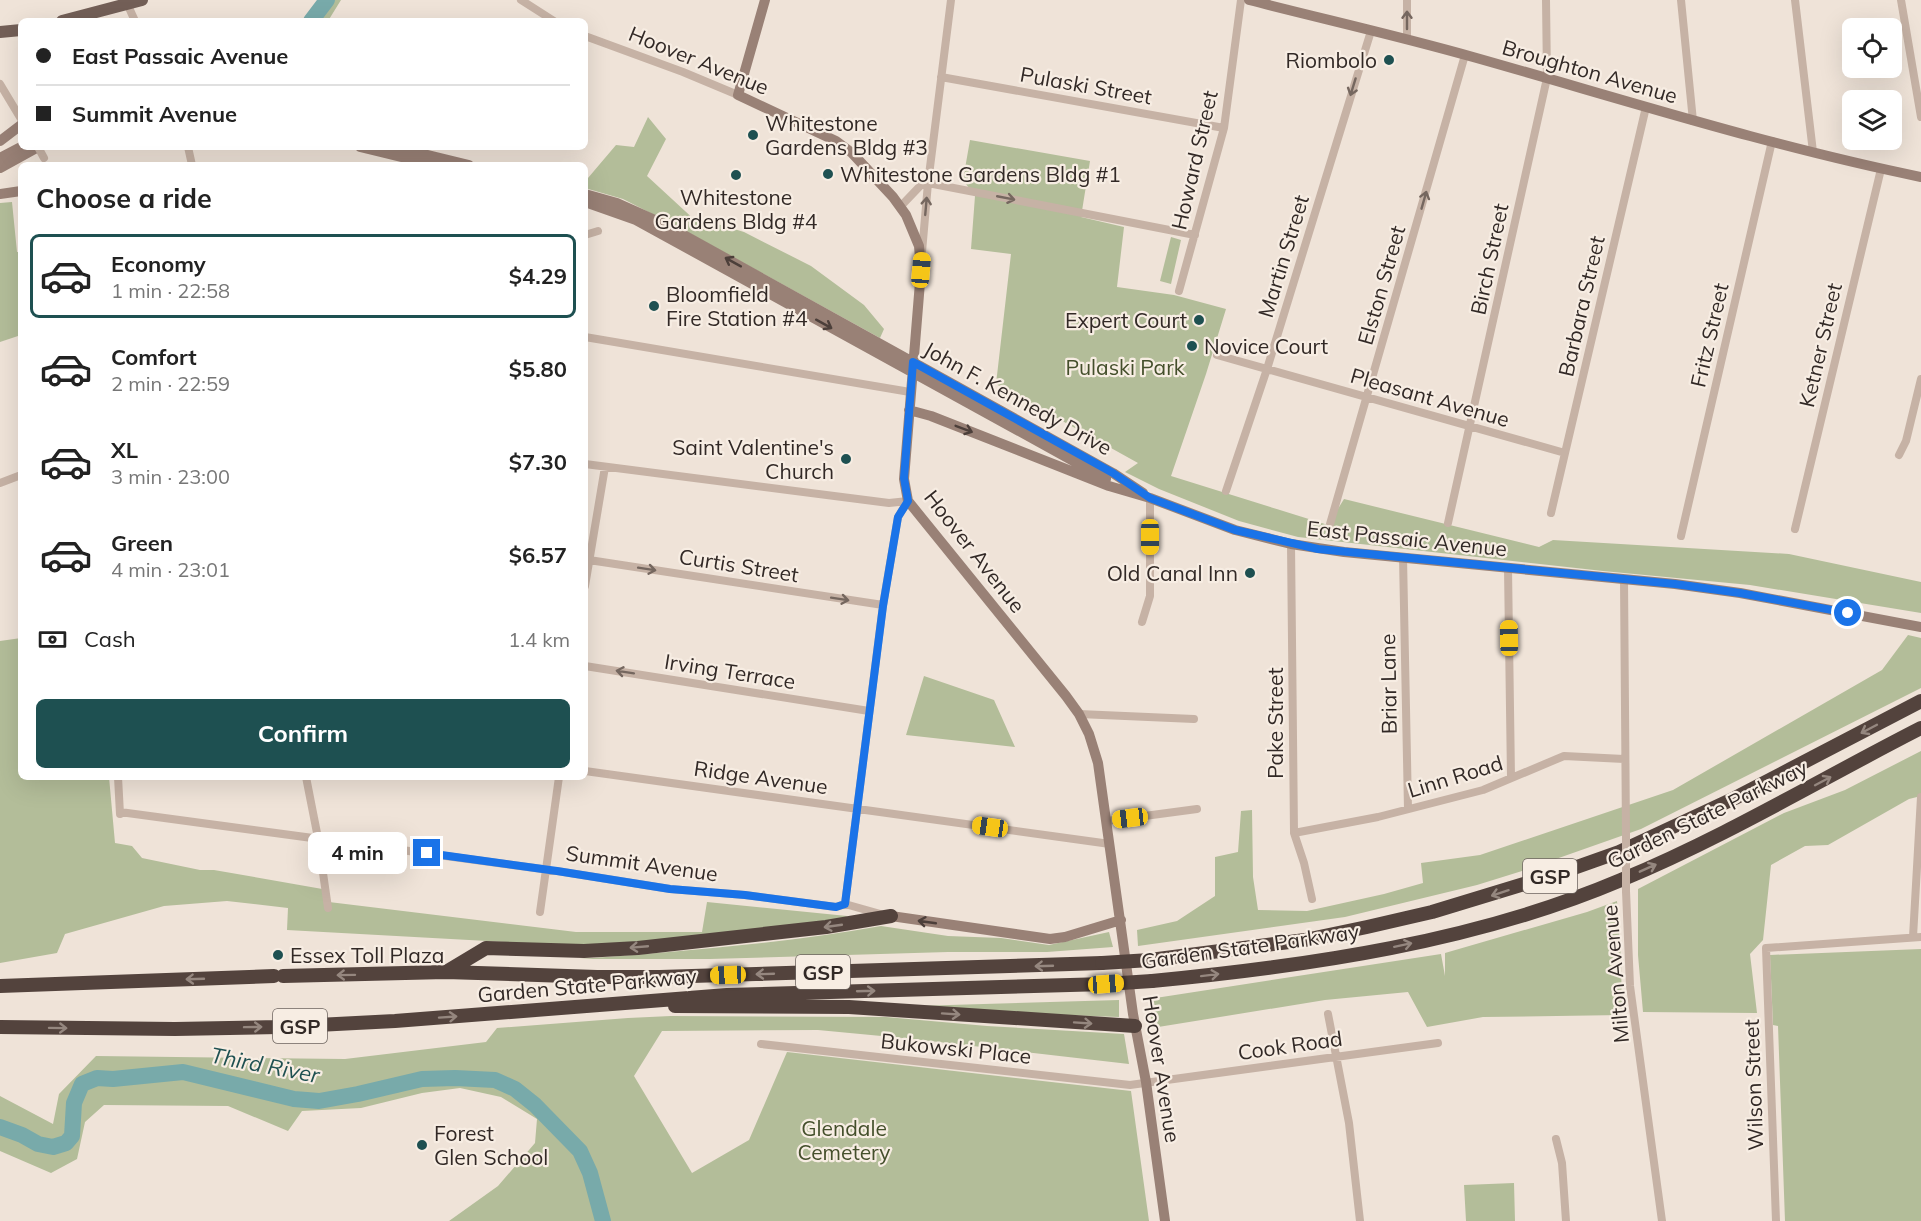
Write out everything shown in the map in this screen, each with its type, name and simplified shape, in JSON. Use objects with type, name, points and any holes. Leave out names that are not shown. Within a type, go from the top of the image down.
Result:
[{"type":"highway","name":"Garden State Parkway","points":[[0,987],[446,972],[650,977],[1102,963],[1150,960],[1305,940],[1432,912],[1557,874],[1619,852],[1735,798],[1921,701]]},
{"type":"highway","name":"Garden State Parkway","points":[[0,1027],[164,1029],[278,1027],[598,1006],[727,995],[1106,984],[1250,970],[1365,952],[1496,923],[1558,904],[1620,881],[1682,853],[1921,728]]},
{"type":"highway","points":[[446,972],[486,948],[584,951],[638,948],[826,927],[891,916]]},
{"type":"highway","points":[[598,1006],[849,1007],[1135,1026]]},
{"type":"main road","points":[[72,18],[126,2],[142,0]]},
{"type":"main road","points":[[0,32],[18,30]]},
{"type":"street","points":[[521,0],[549,18]]},
{"type":"street","points":[[738,95],[765,0]]},
{"type":"street","points":[[921,270],[928,183],[951,0]]},
{"type":"street","name":"Howard Street","points":[[1179,291],[1224,128],[1241,0]]},
{"type":"street","name":"Broughton Avenue","points":[[1248,0],[1466,55],[1693,121],[1921,177]]},
{"type":"street","points":[[1407,0],[1407,40]]},
{"type":"street","name":"Birch Street","points":[[1448,523],[1547,78],[1546,0]]},
{"type":"street","points":[[1681,0],[1693,121]]},
{"type":"street","points":[[1795,0],[1813,152]]},
{"type":"street","points":[[1901,0],[1921,117]]},
{"type":"street","points":[[126,2],[134,18]]},
{"type":"street","name":"Martin Street","points":[[1226,491],[1371,31]]},
{"type":"street","name":"Hoover Avenue","points":[[588,37],[738,95],[844,147],[906,215],[919,246],[921,270],[904,478],[908,501],[1079,714],[1089,734],[1098,763],[1107,820],[1165,1221]]},
{"type":"street","name":"Elston Street","points":[[1330,524],[1466,55]]},
{"type":"street","name":"Pulaski Street","points":[[941,77],[1224,128]]},
{"type":"street","points":[[0,84],[18,114]]},
{"type":"street","name":"Barbara Street","points":[[1551,513],[1646,107]]},
{"type":"street","points":[[0,141],[18,127]]},
{"type":"street","name":"Fritz Street","points":[[1680,536],[1772,141]]},
{"type":"street","points":[[0,158],[18,149]]},
{"type":"street","points":[[0,168],[33,150]]},
{"type":"street","points":[[372,150],[422,162]]},
{"type":"street","points":[[407,150],[457,162]]},
{"type":"street","name":"Ketner Street","points":[[1795,529],[1881,169]]},
{"type":"street","points":[[900,207],[922,184],[928,183],[1194,235]]},
{"type":"street","points":[[0,194],[18,191]]},
{"type":"street","name":"John F. Kennedy Drive","points":[[588,195],[616,203],[664,224],[1112,482],[1150,498]]},
{"type":"street","name":"John F. Kennedy Drive","points":[[588,203],[636,220],[912,367]]},
{"type":"street","points":[[588,234],[598,231]]},
{"type":"street","points":[[588,338],[910,392]]},
{"type":"street","name":"Pleasant Avenue","points":[[1216,355],[1565,453]]},
{"type":"street","points":[[1899,455],[1906,441],[1921,379]]},
{"type":"street","name":"East Passaic Avenue","points":[[909,410],[931,416],[1109,486],[1150,498],[1235,530],[1291,544],[1318,549],[1624,579],[1740,593],[1921,627]]},
{"type":"street","points":[[588,464],[890,503],[908,501]]},
{"type":"street","points":[[588,566],[605,467]]},
{"type":"street","points":[[0,483],[18,476]]},
{"type":"street","points":[[1142,622],[1150,596],[1150,498]]},
{"type":"street","points":[[845,904],[883,606],[898,517],[908,501]]},
{"type":"street","name":"Pake Street","points":[[1291,544],[1294,833],[1312,899]]},
{"type":"street","name":"Briar Lane","points":[[1403,557],[1408,809]]},
{"type":"street","name":"Curtis Street","points":[[589,560],[883,606]]},
{"type":"street","points":[[1508,568],[1511,778]]},
{"type":"street","name":"Milton Avenue","points":[[1624,579],[1624,759],[1630,986],[1662,1221]]},
{"type":"street","name":"Irving Terrace","points":[[588,666],[869,711]]},
{"type":"street","points":[[1079,714],[1194,719]]},
{"type":"street","name":"Linn Road","points":[[1294,833],[1378,817],[1483,789],[1563,756],[1624,759]]},
{"type":"street","name":"Ridge Avenue","points":[[588,771],[1110,844]]},
{"type":"street","name":"Summit Avenue","points":[[118,780],[120,813],[546,869],[670,889],[745,895],[836,907],[845,904],[891,916],[1050,939],[1065,937],[1121,920]]},
{"type":"street","points":[[307,780],[328,908]]},
{"type":"street","points":[[540,912],[559,780]]},
{"type":"street","points":[[1917,937],[1921,797]]},
{"type":"street","points":[[1107,820],[1197,809]]},
{"type":"street","name":"Wilson Street","points":[[1776,1221],[1766,948],[1917,937]]},
{"type":"street","points":[[1328,1014],[1349,1123],[1360,1221]]},
{"type":"street","name":"Cook Road","points":[[1146,1082],[1438,1043]]},
{"type":"street","name":"Bukowski Place","points":[[761,1044],[1130,1085],[1146,1082]]},
{"type":"street","points":[[1556,1139],[1562,1163],[1566,1221]]},
{"type":"green space","points":[[321,0],[341,0],[330,18],[305,18]]},
{"type":"green space","points":[[648,117],[666,139],[647,176],[698,223],[711,222],[744,232],[811,266],[864,305],[884,329],[880,338],[680,228],[623,199],[588,189],[588,178],[616,145],[634,147]]},
{"type":"green space","name":"Pulaski Park","points":[[970,140],[1090,161],[1081,217],[1124,227],[1117,287],[1174,295],[1226,309],[1171,476],[1328,525],[1344,499],[1539,547],[1553,540],[1789,554],[1921,582],[1921,613],[1750,585],[1298,537],[1239,521],[1159,489],[1125,472],[1138,463],[996,384],[1011,254],[971,249],[975,196],[963,180]]},
{"type":"green space","points":[[12,202],[18,252],[18,336],[0,342],[0,203]]},
{"type":"green space","points":[[1171,237],[1181,240],[1171,284],[1160,281]]},
{"type":"green space","points":[[1908,635],[1921,638],[1921,688],[1641,829],[1477,885],[1345,917],[1138,946],[1137,930],[1177,921],[1215,896],[1215,857],[1238,852],[1241,811],[1252,810],[1253,877],[1258,910],[1307,911],[1384,894],[1423,883],[1421,863],[1480,855],[1673,790],[1882,670]]},
{"type":"green space","points":[[18,638],[18,780],[109,780],[115,843],[132,846],[142,858],[200,870],[214,870],[328,890],[329,902],[576,932],[702,932],[707,902],[847,916],[845,919],[625,946],[540,944],[287,930],[288,908],[227,901],[164,906],[65,934],[57,953],[0,963],[0,641]]},
{"type":"green space","points":[[924,676],[994,700],[1015,747],[906,735]]},
{"type":"green space","points":[[1921,751],[1921,796],[1909,799],[1828,845],[1805,846],[1771,865],[1763,940],[1750,954],[1757,1013],[1643,1012],[1638,955],[1638,889],[1784,813],[1845,790]]},
{"type":"green space","points":[[1617,901],[1622,1015],[1483,1017],[1427,1027],[1408,992],[1325,1000],[1152,1028],[1149,999],[1441,954],[1445,976],[1445,953],[1587,912]]},
{"type":"green space","points":[[881,926],[948,936],[1001,938],[1049,945],[1109,932],[1113,947],[1047,952],[948,952],[710,959],[580,959],[768,942]]},
{"type":"green space","points":[[1921,949],[1921,1221],[1785,1221],[1778,1026],[1773,1025],[1770,955]]},
{"type":"green space","points":[[1119,1000],[1119,1017],[1007,1013],[915,1006]]},
{"type":"green space","name":"Glendale Cemetery","points":[[671,1016],[886,1017],[1124,1034],[1129,1064],[818,1030],[662,1031],[634,1076],[692,1173],[749,1140],[787,1052],[1131,1091],[1149,1221],[449,1221],[498,1186],[535,1143],[537,1119],[501,1097],[460,1088],[422,1093],[361,1108],[302,1111],[288,1131],[228,1106],[104,1105],[85,1122],[77,1159],[51,1173],[0,1151],[0,1096],[53,1124],[59,1094],[96,1056],[345,1059],[486,1042],[497,1028]]},
{"type":"green space","points":[[1514,1183],[1515,1221],[1466,1221],[1464,1185]]},
{"type":"waterway","name":"Third River","points":[[313,18],[327,0]]},
{"type":"waterway","name":"Third River","points":[[0,1127],[38,1144],[53,1147],[66,1143],[72,1136],[74,1103],[82,1084],[97,1078],[113,1079],[183,1072],[294,1099],[319,1101],[422,1079],[495,1080],[515,1089],[535,1105],[580,1151],[590,1173],[603,1221]]},
{"type":"place","name":"Riombolo","points":[[1389,60]]},
{"type":"place","name":"Whitestone Gardens Bldg #3","points":[[753,135]]},
{"type":"place","name":"Whitestone Gardens Bldg #1","points":[[828,174]]},
{"type":"place","name":"Whitestone Gardens Bldg #4","points":[[736,175]]},
{"type":"place","name":"Bloomfield Fire Station #4","points":[[654,306]]},
{"type":"place","name":"Expert Court","points":[[1199,320]]},
{"type":"place","name":"Novice Court","points":[[1192,346]]},
{"type":"place","name":"Saint Valentine's Church","points":[[846,459]]},
{"type":"place","name":"Old Canal Inn","points":[[1250,573]]},
{"type":"place","name":"Essex Toll Plaza","points":[[278,955]]},
{"type":"place","name":"Forest Glen School","points":[[422,1145]]},
{"type":"route","points":[[427,853],[670,889],[745,895],[836,907],[845,904],[883,606],[898,517],[908,501],[904,478],[913,362],[1113,473],[1150,498],[1235,530],[1318,549],[1675,584],[1740,593],[1848,613]]}]
